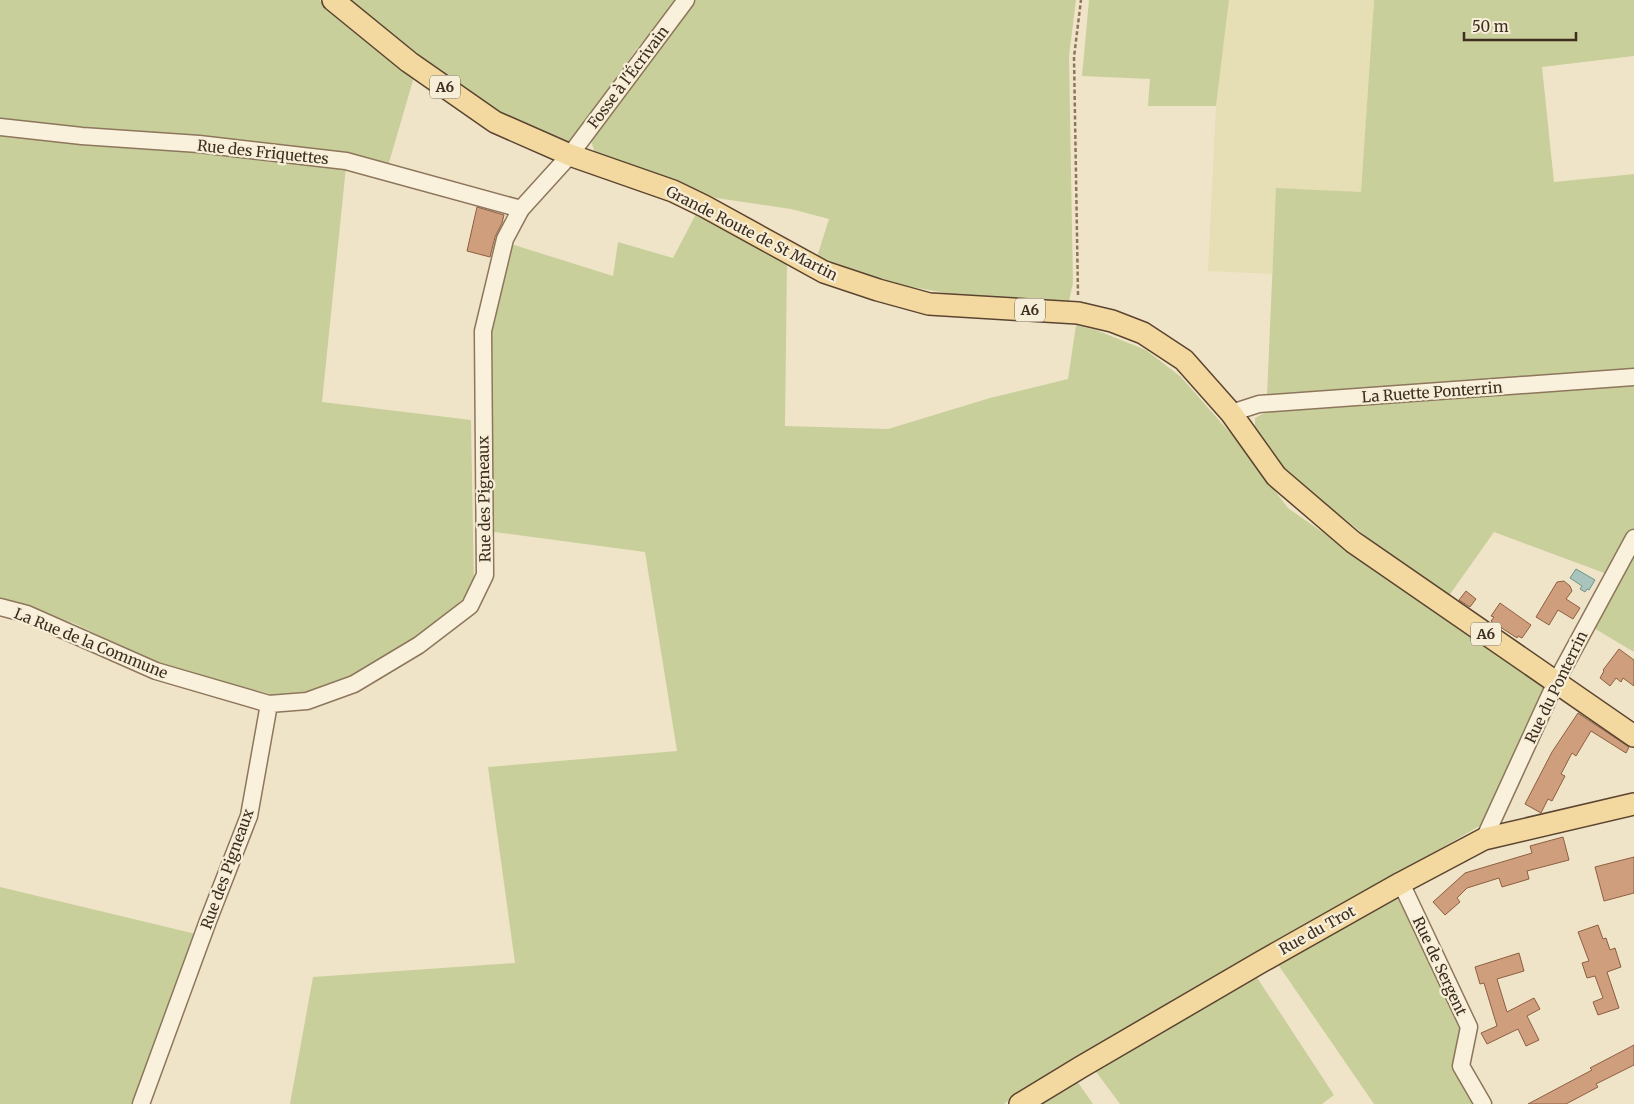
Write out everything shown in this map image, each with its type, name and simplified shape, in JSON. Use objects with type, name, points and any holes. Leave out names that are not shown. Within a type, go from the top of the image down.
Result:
[{"type":"main road","name":"Grande Route de St Martin","points":[[332,0],[409,62],[495,122],[570,155],[673,191],[824,272],[929,304],[1078,313],[1112,321],[1143,333],[1184,360],[1231,412],[1276,476],[1353,542],[1556,682]]},
{"type":"main road","name":"A6","points":[[1556,682],[1634,736]]},
{"type":"main road","name":"Rue du Trot","points":[[1020,1104],[1252,967],[1401,883],[1484,839],[1634,804]]},
{"type":"street","name":"Fosse à l'Écrivain","points":[[570,155],[686,0]]},
{"type":"street","name":"Rue des Friquettes","points":[[0,127],[82,136],[199,144],[346,161],[521,209]]},
{"type":"street","name":"Rue des Pigneaux","points":[[141,1104],[208,921],[249,816],[269,704],[307,701],[354,684],[419,645],[470,606],[485,575],[483,331],[505,239],[521,209],[570,155]]},
{"type":"street","name":"La Ruette Ponterrin","points":[[1231,412],[1259,404],[1634,377]]},
{"type":"street","name":"Rue du Ponterrin","points":[[1484,839],[1556,682],[1634,538]]},
{"type":"street","name":"La Rue de la Commune","points":[[0,607],[27,614],[156,671],[269,704]]},
{"type":"street","name":"Rue de Sergent","points":[[1401,883],[1469,1027],[1461,1066],[1483,1104]]},
{"type":"path","points":[[1078,313],[1074,56],[1082,0]]},
{"type":"shaded area","points":[[1229,0],[1374,0],[1361,193],[1277,188],[1272,274],[1208,271],[1216,106]]},
{"type":"green space","points":[[0,0],[319,0],[414,77],[388,166],[0,121]]},
{"type":"green space","points":[[345,0],[678,0],[635,51],[572,146],[489,109]]},
{"type":"green space","points":[[695,0],[1076,0],[1069,56],[1073,283],[1069,301],[968,297],[873,280],[816,260],[829,219],[791,209],[716,198],[595,153],[591,141],[668,31]]},
{"type":"green space","points":[[1089,0],[1229,0],[1216,106],[1148,106],[1150,79],[1082,76]]},
{"type":"green space","points":[[1374,0],[1634,0],[1634,56],[1542,67],[1554,182],[1634,174],[1634,369],[1267,396],[1276,188],[1361,192]]},
{"type":"green space","points":[[0,132],[258,155],[346,167],[322,402],[471,420],[474,588],[446,615],[368,669],[306,692],[273,695],[162,665],[73,623],[0,601]]},
{"type":"green space","points":[[696,214],[787,262],[785,426],[888,429],[990,398],[1068,379],[1076,325],[1096,330],[1146,350],[1181,377],[1232,435],[1288,508],[1547,690],[1483,824],[1026,1088],[1004,1104],[290,1104],[313,977],[515,963],[488,767],[677,751],[645,552],[494,532],[489,338],[511,244],[613,276],[618,242],[673,258]]},
{"type":"green space","points":[[1634,384],[1634,528],[1607,574],[1494,532],[1446,600],[1282,469],[1255,430],[1255,418],[1268,411],[1455,399]]},
{"type":"green space","points":[[1634,554],[1634,652],[1592,627]]},
{"type":"green space","points":[[0,887],[196,934],[133,1104],[0,1104]]},
{"type":"green space","points":[[1399,896],[1465,1025],[1455,1052],[1457,1069],[1477,1104],[1374,1104],[1277,963]]},
{"type":"green space","points":[[1256,976],[1334,1095],[1322,1104],[1120,1104],[1094,1069]]},
{"type":"green space","points":[[1077,1081],[1093,1104],[1042,1104]]},
{"type":"water","points":[[1576,569],[1595,580],[1589,590],[1587,589],[1585,592],[1580,589],[1582,586],[1570,578]]},
{"type":"building","points":[[477,207],[504,215],[495,237],[490,257],[467,251]]},
{"type":"building","points":[[1564,581],[1570,586],[1572,591],[1566,599],[1580,608],[1573,619],[1558,610],[1549,625],[1536,617],[1557,582]]},
{"type":"building","points":[[1466,591],[1476,599],[1470,607],[1459,600]]},
{"type":"building","points":[[1500,603],[1531,625],[1522,638],[1518,636],[1517,638],[1491,621],[1494,617],[1491,616]]},
{"type":"building","points":[[1619,649],[1634,660],[1634,686],[1623,678],[1621,682],[1616,678],[1610,686],[1600,678],[1603,670]]},
{"type":"building","points":[[1578,713],[1629,747],[1626,753],[1591,731],[1576,756],[1572,753],[1561,774],[1565,776],[1552,801],[1548,799],[1541,813],[1525,804],[1552,752]]},
{"type":"building","points":[[1563,837],[1569,860],[1527,871],[1529,879],[1502,887],[1499,878],[1467,888],[1457,898],[1460,902],[1445,915],[1433,902],[1465,873],[1532,853],[1530,846]]},
{"type":"building","points":[[1634,857],[1634,893],[1604,901],[1595,867]]},
{"type":"building","points":[[1598,925],[1603,939],[1606,938],[1610,950],[1615,948],[1621,967],[1607,972],[1619,1008],[1598,1015],[1593,1002],[1603,998],[1595,976],[1587,978],[1582,963],[1589,961],[1578,932]]},
{"type":"building","points":[[1519,953],[1524,971],[1497,979],[1507,1012],[1534,998],[1540,1009],[1527,1016],[1539,1040],[1526,1046],[1518,1029],[1487,1044],[1481,1033],[1497,1026],[1484,983],[1480,984],[1475,967]]},
{"type":"building","points":[[1634,1045],[1634,1065],[1596,1084],[1598,1087],[1566,1104],[1528,1104],[1592,1070],[1590,1068]]}]
